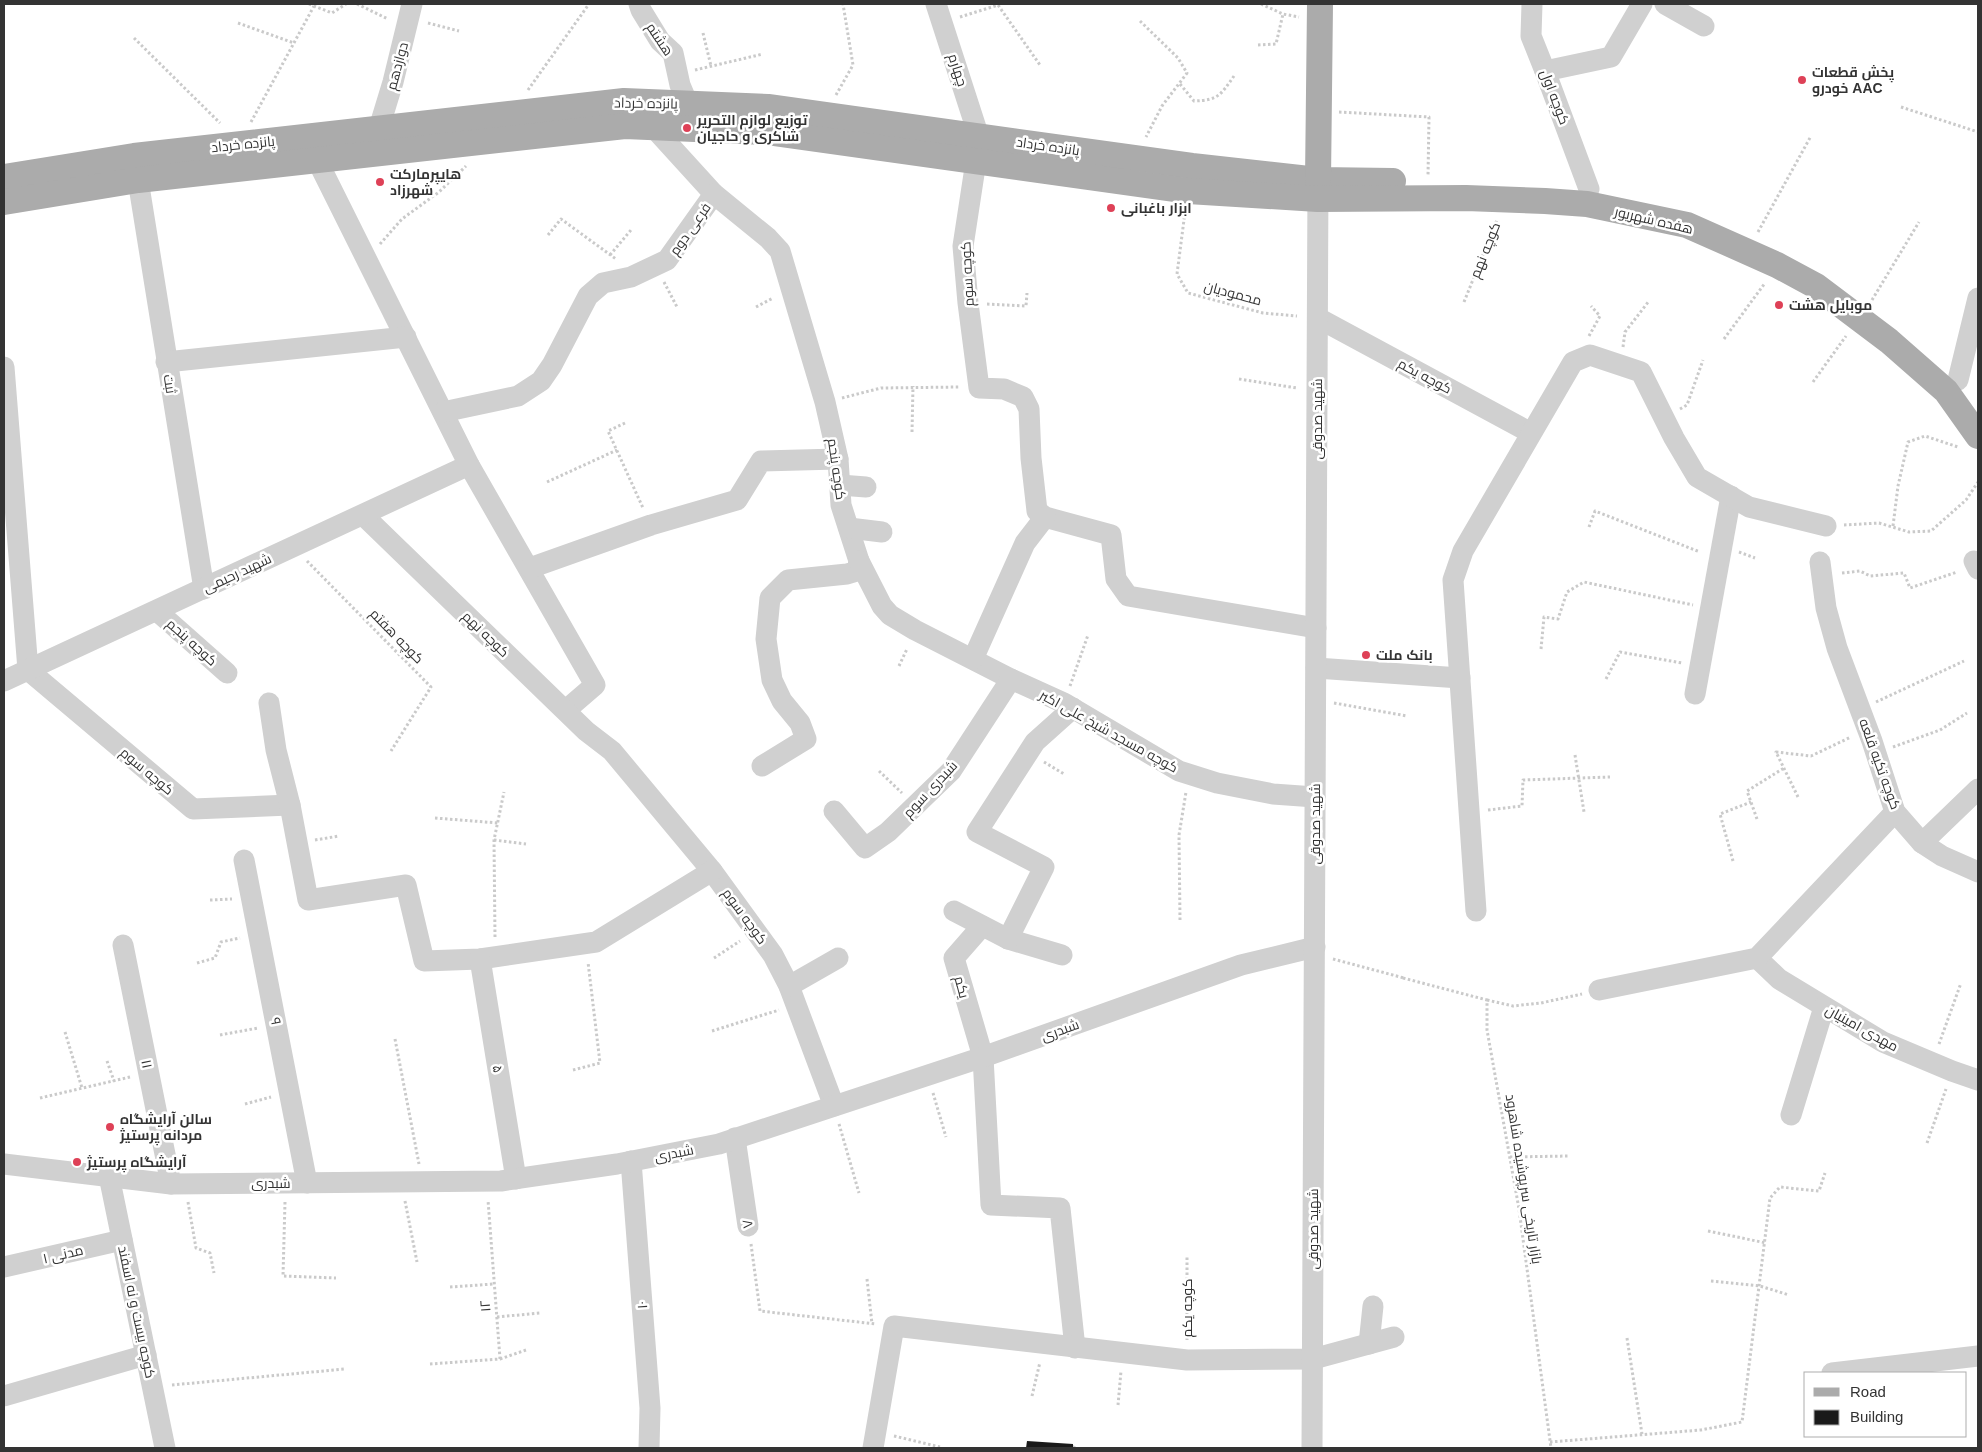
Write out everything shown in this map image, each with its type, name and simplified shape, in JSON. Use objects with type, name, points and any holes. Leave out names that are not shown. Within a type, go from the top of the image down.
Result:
[{"type":"main road","name":"شهید صدوقی","points":[[1318,189],[1320,13]]},
{"type":"main road","name":"پانزده خرداد","points":[[4,177],[134,156],[624,101],[768,107],[825,115],[978,149],[1188,191],[1318,189]]},
{"type":"main road","name":"پانزده خرداد","points":[[4,202],[138,180],[625,126],[766,132],[978,149],[1140,159],[1318,189]]},
{"type":"main road","name":"هفده شهریور","points":[[1318,189],[1428,182],[1506,183],[1589,189],[1692,210],[1755,237],[1824,273],[1864,311],[1890,340],[1946,391],[1969,442]]},
{"type":"main road","name":"هفده شهریور","points":[[1318,189],[1587,204],[1688,225],[1777,265],[1900,328],[1958,380],[1978,408]]},
{"type":"street","name":"هشتم","points":[[640,4],[641,10],[660,41],[673,53],[688,104]]},
{"type":"street","name":"کوچه اول","points":[[1532,4],[1531,36],[1546,71],[1589,189]]},
{"type":"street","points":[[1546,71],[1611,57],[1642,4]]},
{"type":"street","points":[[1665,4],[1704,26]]},
{"type":"street","name":"چهارم","points":[[939,13],[978,149]]},
{"type":"street","name":"دوازدهم","points":[[379,128],[393,82],[409,16]]},
{"type":"street","name":"کوچه پنجم","points":[[653,127],[714,194],[768,238],[780,252],[825,402],[838,459],[841,505],[859,561]]},
{"type":"street","name":"کوچه سوم","points":[[978,149],[963,246],[979,388]]},
{"type":"street","points":[[317,160],[368,258],[469,465],[596,685],[566,710]]},
{"type":"street","name":"ثبت","points":[[138,180],[204,589]]},
{"type":"street","name":"شهید صدوقی","points":[[1312,1448],[1318,189]]},
{"type":"street","name":"فرعی دوم","points":[[646,270],[667,260],[714,194]]},
{"type":"street","points":[[443,412],[518,396],[542,381],[588,296],[603,284],[646,270]]},
{"type":"street","points":[[1958,380],[1978,298]]},
{"type":"street","name":"کوچه یکم","points":[[1318,318],[1531,433]]},
{"type":"street","points":[[166,362],[406,336]]},
{"type":"street","points":[[1476,911],[1453,580],[1463,551],[1573,362],[1590,355],[1642,372],[1674,438],[1697,477],[1740,502],[1834,526]]},
{"type":"street","points":[[4,367],[9,503],[28,670]]},
{"type":"street","points":[[979,388],[1004,389],[1023,397],[1030,409],[1031,458],[1037,511],[1045,517],[1110,536],[1116,579],[1128,596],[1316,628]]},
{"type":"street","points":[[530,568],[651,525],[737,500],[761,461],[838,459]]},
{"type":"street","name":"شهید رحیمی","points":[[4,680],[469,465]]},
{"type":"street","points":[[840,485],[866,487]]},
{"type":"street","points":[[1695,694],[1720,559],[1740,502]]},
{"type":"street","name":"کوچه نهم","points":[[363,515],[586,731],[612,751]]},
{"type":"street","points":[[973,659],[1025,543],[1045,517]]},
{"type":"street","points":[[849,528],[882,532]]},
{"type":"street","points":[[762,766],[806,739],[800,723],[782,701],[772,680],[766,638],[770,598],[788,580],[847,574],[857,571],[859,561]]},
{"type":"street","name":"کوچه مسجد شیخ علی اکبر","points":[[859,561],[882,606],[890,615],[915,630],[1069,706],[1179,771],[1216,782],[1273,794],[1315,797]]},
{"type":"street","name":"کوچه تکیه قلعه","points":[[1821,568],[1826,608],[1837,648],[1876,752],[1895,812],[1922,843],[1942,856],[1978,872]]},
{"type":"street","name":"کوچه پنجم","points":[[157,610],[227,673]]},
{"type":"street","points":[[1316,668],[1460,678]]},
{"type":"street","name":"کوچه سوم","points":[[28,670],[193,809],[290,805]]},
{"type":"street","name":"شبدری سوم","points":[[834,811],[865,848],[888,832],[951,771],[1012,679]]},
{"type":"street","points":[[269,703],[276,750],[290,805],[308,900],[406,885],[424,961],[488,958],[596,942],[712,871]]},
{"type":"street","points":[[1008,939],[1044,867],[977,832],[1035,742],[1069,706]]},
{"type":"street","name":"کوچه سوم","points":[[612,751],[712,871],[773,955],[793,995],[834,1106]]},
{"type":"street","points":[[1922,843],[1978,789]]},
{"type":"street","points":[[1599,990],[1757,958],[1895,812]]},
{"type":"street","name":"۹","points":[[244,860],[307,1183]]},
{"type":"street","points":[[954,911],[1008,939],[1062,954]]},
{"type":"street","name":"یکم","points":[[982,926],[954,958],[983,1058]]},
{"type":"street","name":"۱۱","points":[[122,945],[149,1073],[178,1184]]},
{"type":"street","name":"شبدری","points":[[4,1164],[178,1184],[487,1181],[516,1179],[631,1162],[719,1144],[983,1058],[1241,966],[1315,952]]},
{"type":"street","name":"۵","points":[[488,958],[516,1179]]},
{"type":"street","points":[[793,995],[838,958]]},
{"type":"street","name":"مهدی امینیان","points":[[1757,958],[1779,979],[1883,1042],[1978,1080]]},
{"type":"street","points":[[1791,1116],[1824,1007]]},
{"type":"street","points":[[983,1058],[992,1205],[1060,1208],[1075,1348]]},
{"type":"street","name":"۸","points":[[735,1138],[748,1226]]},
{"type":"street","name":"۱۰","points":[[631,1162],[650,1408],[649,1448]]},
{"type":"street","name":"کوچه بیست و نه اسفند","points":[[109,1176],[165,1448]]},
{"type":"street","name":"مدنی ۱","points":[[4,1268],[122,1240]]},
{"type":"street","points":[[1369,1344],[1373,1306]]},
{"type":"street","points":[[875,1440],[894,1326],[1186,1360],[1312,1359],[1394,1337]]},
{"type":"street","points":[[4,1396],[146,1355]]},
{"type":"street","points":[[1841,1372],[1978,1356]]},
{"type":"path","points":[[309,4],[332,13],[346,4]]},
{"type":"path","points":[[357,4],[409,16],[459,31]]},
{"type":"path","points":[[512,113],[589,4]]},
{"type":"path","points":[[825,115],[853,64],[843,4]]},
{"type":"path","points":[[1261,4],[1283,14],[1320,13]]},
{"type":"path","points":[[939,13],[998,5],[1040,65]]},
{"type":"path","points":[[134,38],[222,126],[236,144],[314,6]]},
{"type":"path","points":[[1258,45],[1276,44],[1283,14]]},
{"type":"path","points":[[1140,21],[1178,58],[1187,73],[1162,106],[1147,134],[1140,159]]},
{"type":"path","points":[[238,23],[294,42]]},
{"type":"path","points":[[703,33],[711,66]]},
{"type":"path","points":[[678,74],[763,54]]},
{"type":"path","points":[[1180,84],[1194,101],[1210,100],[1221,96],[1234,76]]},
{"type":"path","points":[[1901,107],[1978,132]]},
{"type":"path","points":[[1318,111],[1429,117],[1428,182]]},
{"type":"path","points":[[1755,237],[1811,136]]},
{"type":"path","points":[[368,258],[402,219],[439,192],[471,161]]},
{"type":"path","name":"محمودیان","points":[[1188,191],[1177,274],[1188,293],[1263,313],[1318,318]]},
{"type":"path","name":"کوچه نهم","points":[[1464,302],[1506,199]]},
{"type":"path","points":[[548,235],[561,219],[610,255],[646,270],[677,307]]},
{"type":"path","points":[[1813,382],[1864,311],[1919,222]]},
{"type":"path","points":[[610,255],[632,230]]},
{"type":"path","points":[[1724,338],[1777,265]]},
{"type":"path","points":[[968,303],[1026,306],[1027,293]]},
{"type":"path","points":[[1622,365],[1625,332],[1649,301]]},
{"type":"path","points":[[1573,362],[1600,316],[1591,306]]},
{"type":"path","points":[[1664,418],[1687,405],[1703,360]]},
{"type":"path","points":[[1239,379],[1317,391]]},
{"type":"path","points":[[825,402],[882,388],[913,386],[979,388]]},
{"type":"path","points":[[912,432],[913,386]]},
{"type":"path","points":[[625,423],[608,431],[651,525]]},
{"type":"path","points":[[1892,526],[1898,486],[1908,442],[1925,436],[1969,442]]},
{"type":"path","points":[[547,482],[617,450]]},
{"type":"path","points":[[1834,526],[1880,523],[1909,532],[1931,531],[1966,500],[1978,482]]},
{"type":"path","points":[[1589,527],[1595,511],[1720,559]]},
{"type":"path","name":"کوچه هفتم","points":[[294,547],[431,687],[391,751]]},
{"type":"path","points":[[1821,568],[1860,571],[1870,576],[1904,573],[1910,588],[1972,567]]},
{"type":"path","points":[[1541,649],[1544,617],[1558,619],[1566,592],[1584,582],[1711,608]]},
{"type":"path","points":[[1069,706],[1088,635]]},
{"type":"path","points":[[1606,678],[1620,652],[1700,666]]},
{"type":"path","points":[[1798,797],[1776,752],[1811,756],[1863,719],[1964,661]]},
{"type":"path","points":[[1316,700],[1407,716]]},
{"type":"path","points":[[1876,752],[1940,730],[1967,713]]},
{"type":"path","points":[[1575,755],[1584,812]]},
{"type":"path","points":[[1757,819],[1747,791],[1784,768]]},
{"type":"path","points":[[879,771],[916,806]]},
{"type":"path","points":[[1180,920],[1179,835],[1189,774]]},
{"type":"path","points":[[1469,812],[1522,806],[1522,780],[1610,777]]},
{"type":"path","points":[[488,958],[494,840],[504,792]]},
{"type":"path","points":[[1733,861],[1720,814],[1751,802]]},
{"type":"path","points":[[435,818],[498,823]]},
{"type":"path","points":[[494,840],[526,844]]},
{"type":"path","points":[[714,958],[756,930]]},
{"type":"path","points":[[197,963],[215,958],[221,942],[258,934]]},
{"type":"path","points":[[573,1070],[600,1063],[586,944]]},
{"type":"path","points":[[1315,952],[1337,960],[1513,1006],[1541,1003],[1599,990]]},
{"type":"path","points":[[1927,1143],[1961,983]]},
{"type":"path","points":[[712,1031],[793,995]]},
{"type":"path","name":"بازار تاریخی سرپوشیده شاهرود","points":[[1487,1000],[1487,1030],[1519,1209],[1551,1448]]},
{"type":"path","points":[[220,1035],[276,1024]]},
{"type":"path","points":[[65,1032],[82,1088]]},
{"type":"path","points":[[395,1039],[423,1182]]},
{"type":"path","points":[[106,1060],[114,1081]]},
{"type":"path","points":[[40,1098],[149,1073]]},
{"type":"path","points":[[927,1076],[946,1137]]},
{"type":"path","points":[[245,1104],[290,1092]]},
{"type":"path","points":[[834,1106],[860,1192]]},
{"type":"path","points":[[1510,1157],[1568,1156]]},
{"type":"path","points":[[1550,1442],[1701,1430],[1742,1422],[1770,1198],[1780,1187],[1819,1191],[1824,1173]]},
{"type":"path","name":"۱۲","points":[[487,1181],[500,1359]]},
{"type":"path","points":[[401,1182],[417,1262]]},
{"type":"path","points":[[285,1183],[283,1276],[336,1278]]},
{"type":"path","points":[[178,1184],[196,1248],[210,1253],[214,1273]]},
{"type":"path","name":"۸","points":[[748,1226],[760,1311],[872,1324]]},
{"type":"path","points":[[1708,1231],[1766,1242]]},
{"type":"path","name":"کوچه یکم","points":[[1186,1360],[1187,1256]]},
{"type":"path","points":[[868,1279],[872,1324],[894,1326]]},
{"type":"path","points":[[1711,1281],[1760,1286],[1788,1295]]},
{"type":"path","points":[[450,1287],[494,1284]]},
{"type":"path","points":[[497,1317],[540,1313]]},
{"type":"path","points":[[1628,1338],[1642,1434]]},
{"type":"path","points":[[1032,1396],[1045,1344]]},
{"type":"path","points":[[430,1364],[500,1359],[526,1350]]},
{"type":"path","points":[[1118,1405],[1123,1353]]},
{"type":"path","points":[[153,1387],[346,1368]]},
{"type":"path","points":[[875,1440],[940,1447]]},
{"type":"building","points":[[1027,1441],[1073,1444],[1073,1448],[1026,1448]]},
{"type":"place","name":"پخش قطعات خودرو AAC","points":[[1802,80]]},
{"type":"place","name":"توزیع لوازم التحریر شاکری و حاجیان","points":[[687,128]]},
{"type":"place","name":"هایپرمارکت شهرزاد","points":[[380,182]]},
{"type":"place","name":"ابزار باغبانی","points":[[1111,208]]},
{"type":"place","name":"موبایل هشت","points":[[1779,305]]},
{"type":"place","name":"بانک ملت","points":[[1366,655]]},
{"type":"place","name":"سالن آرایشگاه مردانه پرستیژ","points":[[110,1127]]},
{"type":"place","name":"آرایشگاه پرستیژ","points":[[77,1162]]}]
